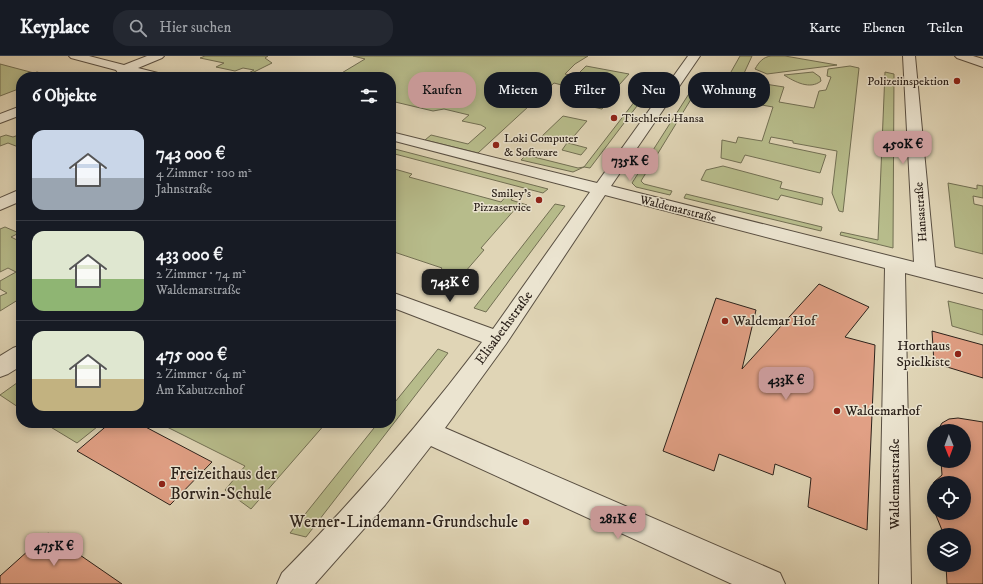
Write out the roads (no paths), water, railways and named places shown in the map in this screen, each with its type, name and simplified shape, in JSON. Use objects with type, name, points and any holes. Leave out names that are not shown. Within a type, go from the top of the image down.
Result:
[{"type":"street","points":[[74,56],[138,72]]},
{"type":"street","points":[[118,72],[158,56]]},
{"type":"street","name":"Elisabethstraße","points":[[294,584],[369,502],[426,432],[497,339],[694,56]]},
{"type":"street","name":"Hansastraße","points":[[909,56],[925,271]]},
{"type":"street","points":[[961,56],[983,63]]},
{"type":"street","points":[[0,119],[16,112]]},
{"type":"street","name":"Waldemarstraße","points":[[396,137],[983,286]]},
{"type":"street","points":[[0,187],[16,193]]},
{"type":"street","points":[[0,205],[16,197]]},
{"type":"street","name":"Waldemarstraße","points":[[895,264],[895,584]]},
{"type":"street","points":[[396,301],[497,339]]},
{"type":"street","points":[[0,368],[16,357]]},
{"type":"street","points":[[426,432],[769,584]]},
{"type":"place","name":"Polizeiinspektion","points":[[957,81]]},
{"type":"place","name":"Tischlerei Hansa","points":[[614,118]]},
{"type":"place","name":"Loki Computer & Software","points":[[496,145]]},
{"type":"place","name":"Smiley’s Pizzaservice","points":[[539,200]]},
{"type":"place","name":"Waldemar Hof","points":[[725,321]]},
{"type":"place","name":"Horthaus Spielkiste","points":[[958,354]]},
{"type":"place","name":"Waldemarhof","points":[[837,411]]},
{"type":"place","name":"Freizeithaus der Borwin-Schule","points":[[162,484]]},
{"type":"place","name":"Werner-Lindemann-Grundschule","points":[[526,522]]}]
